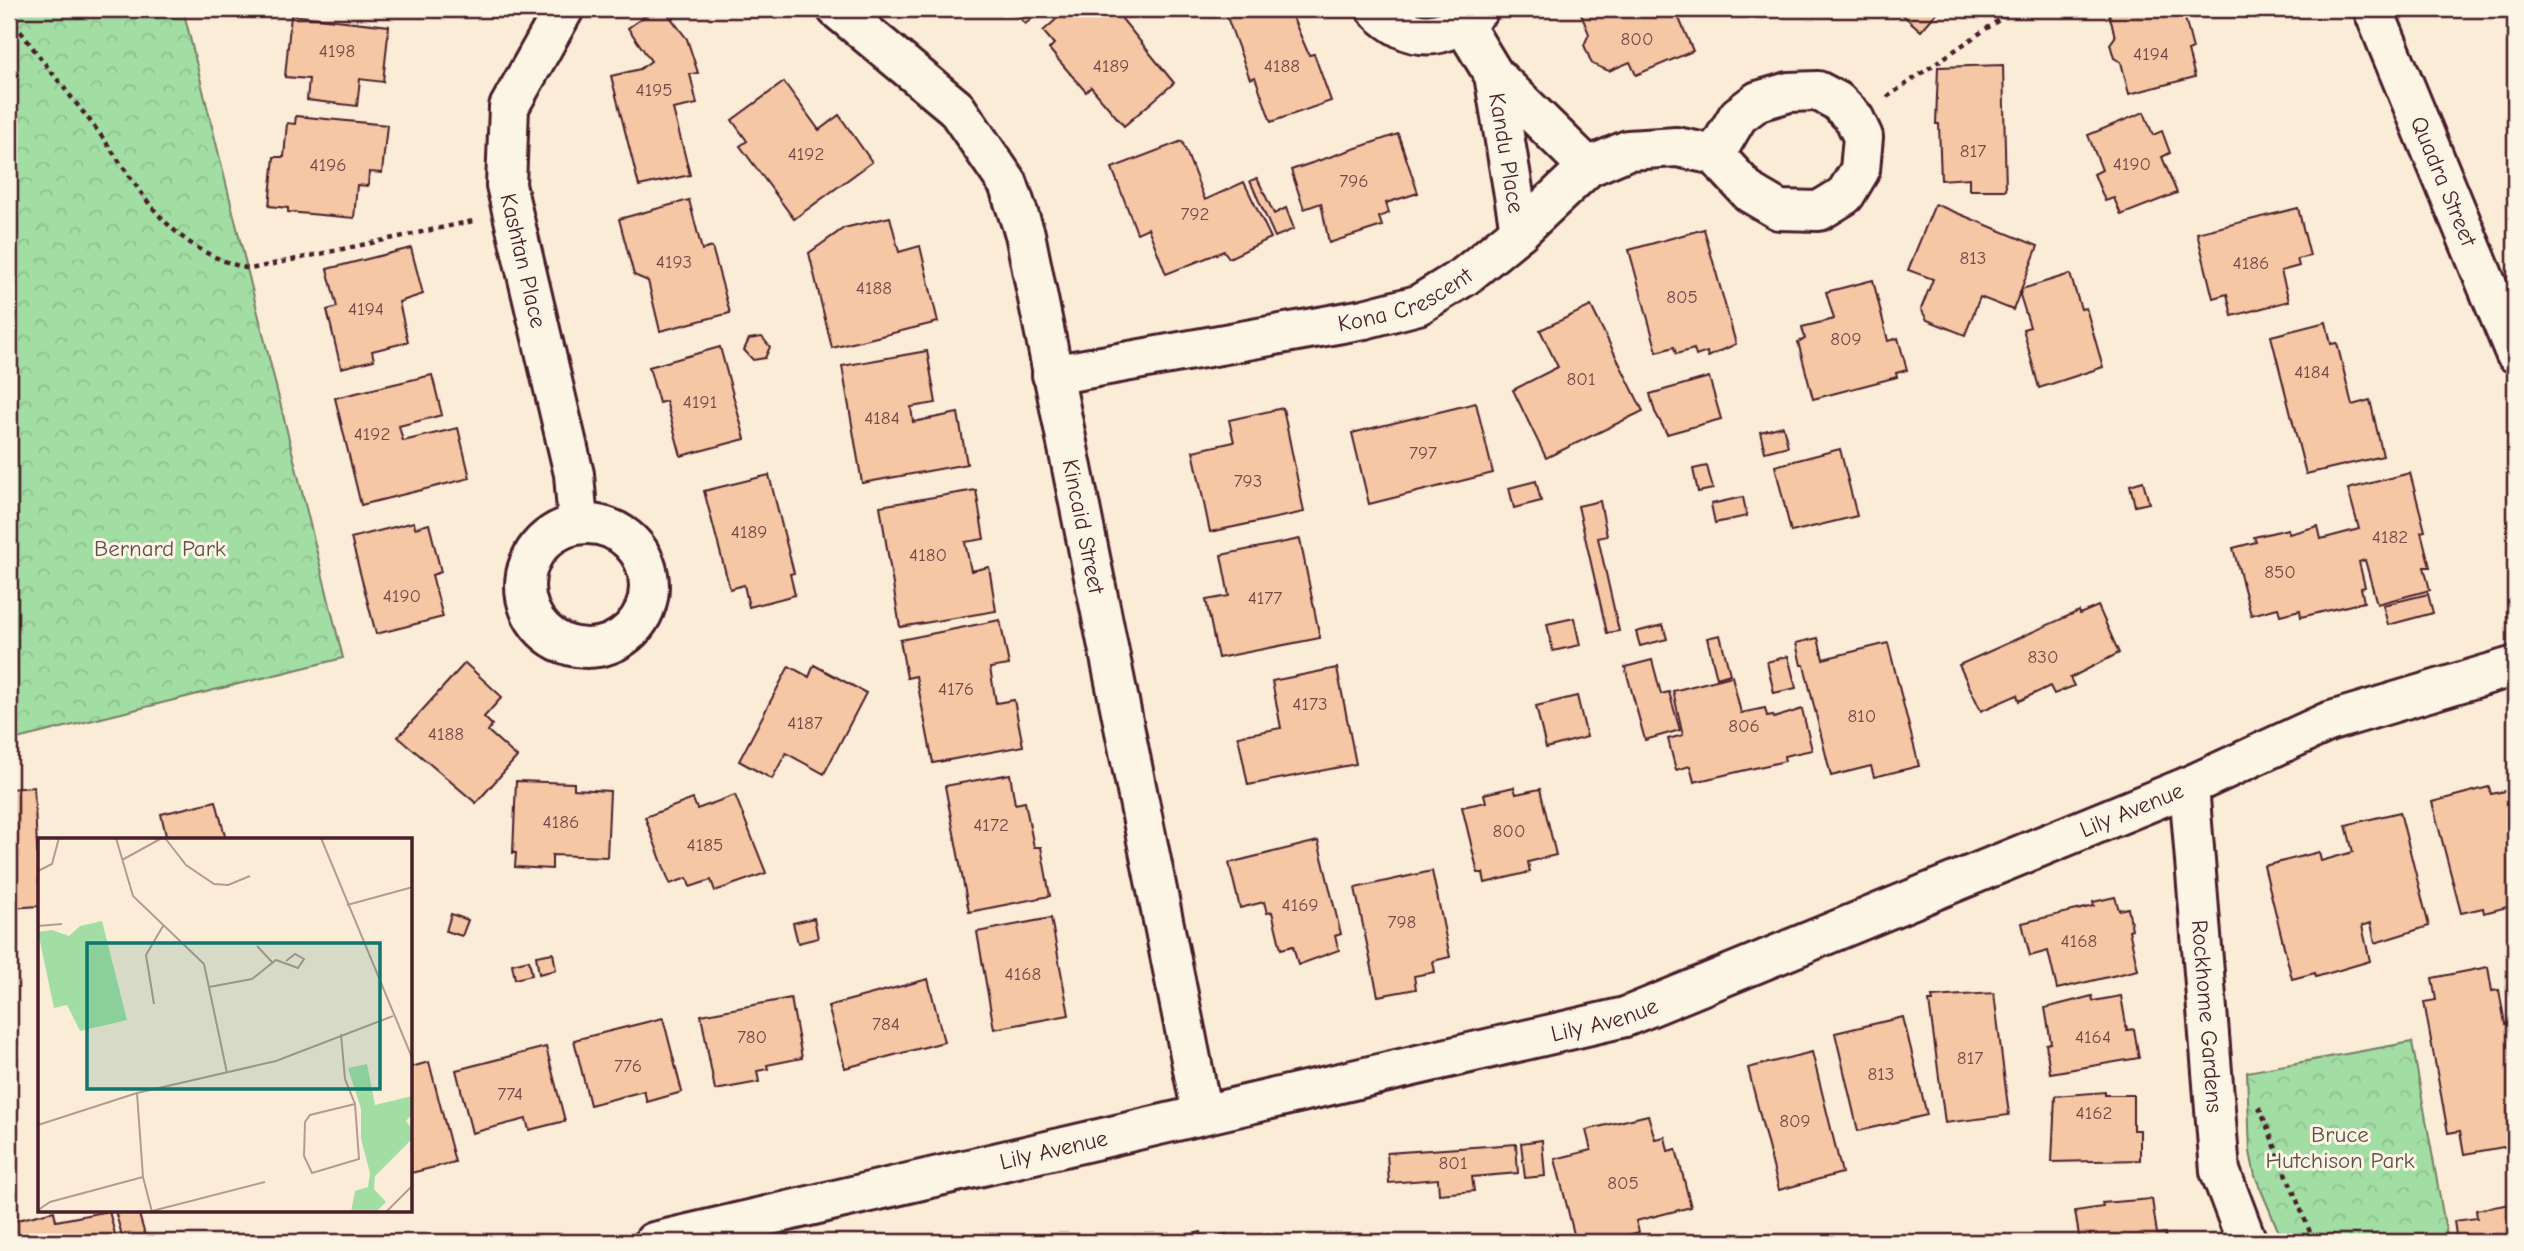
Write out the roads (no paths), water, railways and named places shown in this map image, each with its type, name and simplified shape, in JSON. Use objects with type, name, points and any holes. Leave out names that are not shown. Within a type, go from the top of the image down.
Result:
[{"type":"street","name":"Kashtan Place","points":[[564,9],[509,107],[506,186],[574,474],[578,524]]},
{"type":"street","name":"Kincaid Street","points":[[837,9],[956,108],[1008,184],[1025,234],[1202,1114]]},
{"type":"street","name":"Kandu Place","points":[[1376,9],[1392,25],[1415,34],[1440,34],[1471,16],[1494,75],[1520,230]]},
{"type":"street","name":"Quadra Street","points":[[2373,9],[2515,352]]},
{"type":"street","name":"Kandu Place","points":[[1494,75],[1588,167]]},
{"type":"street","points":[[1818,91],[1837,101],[1854,118],[1863,137],[1860,170],[1845,195],[1819,211],[1779,210],[1750,192],[1715,155],[1738,116],[1758,101],[1789,92],[1818,91]]},
{"type":"street","name":"Kona Crescent","points":[[1052,374],[1364,319],[1418,305],[1465,276],[1588,167],[1628,150],[1677,147],[1715,155]]},
{"type":"street","name":"Lily Avenue","points":[[654,1242],[1625,1017],[2189,786],[2328,722],[2515,666]]},
{"type":"street","name":"Rockhome Gardens","points":[[2189,786],[2220,1171],[2247,1242]]},
{"type":"park label","name":"Bernard Park","points":[[160,548]]},
{"type":"park label","name":"Bruce Hutchison Park","points":[[2340,1147]]}]
